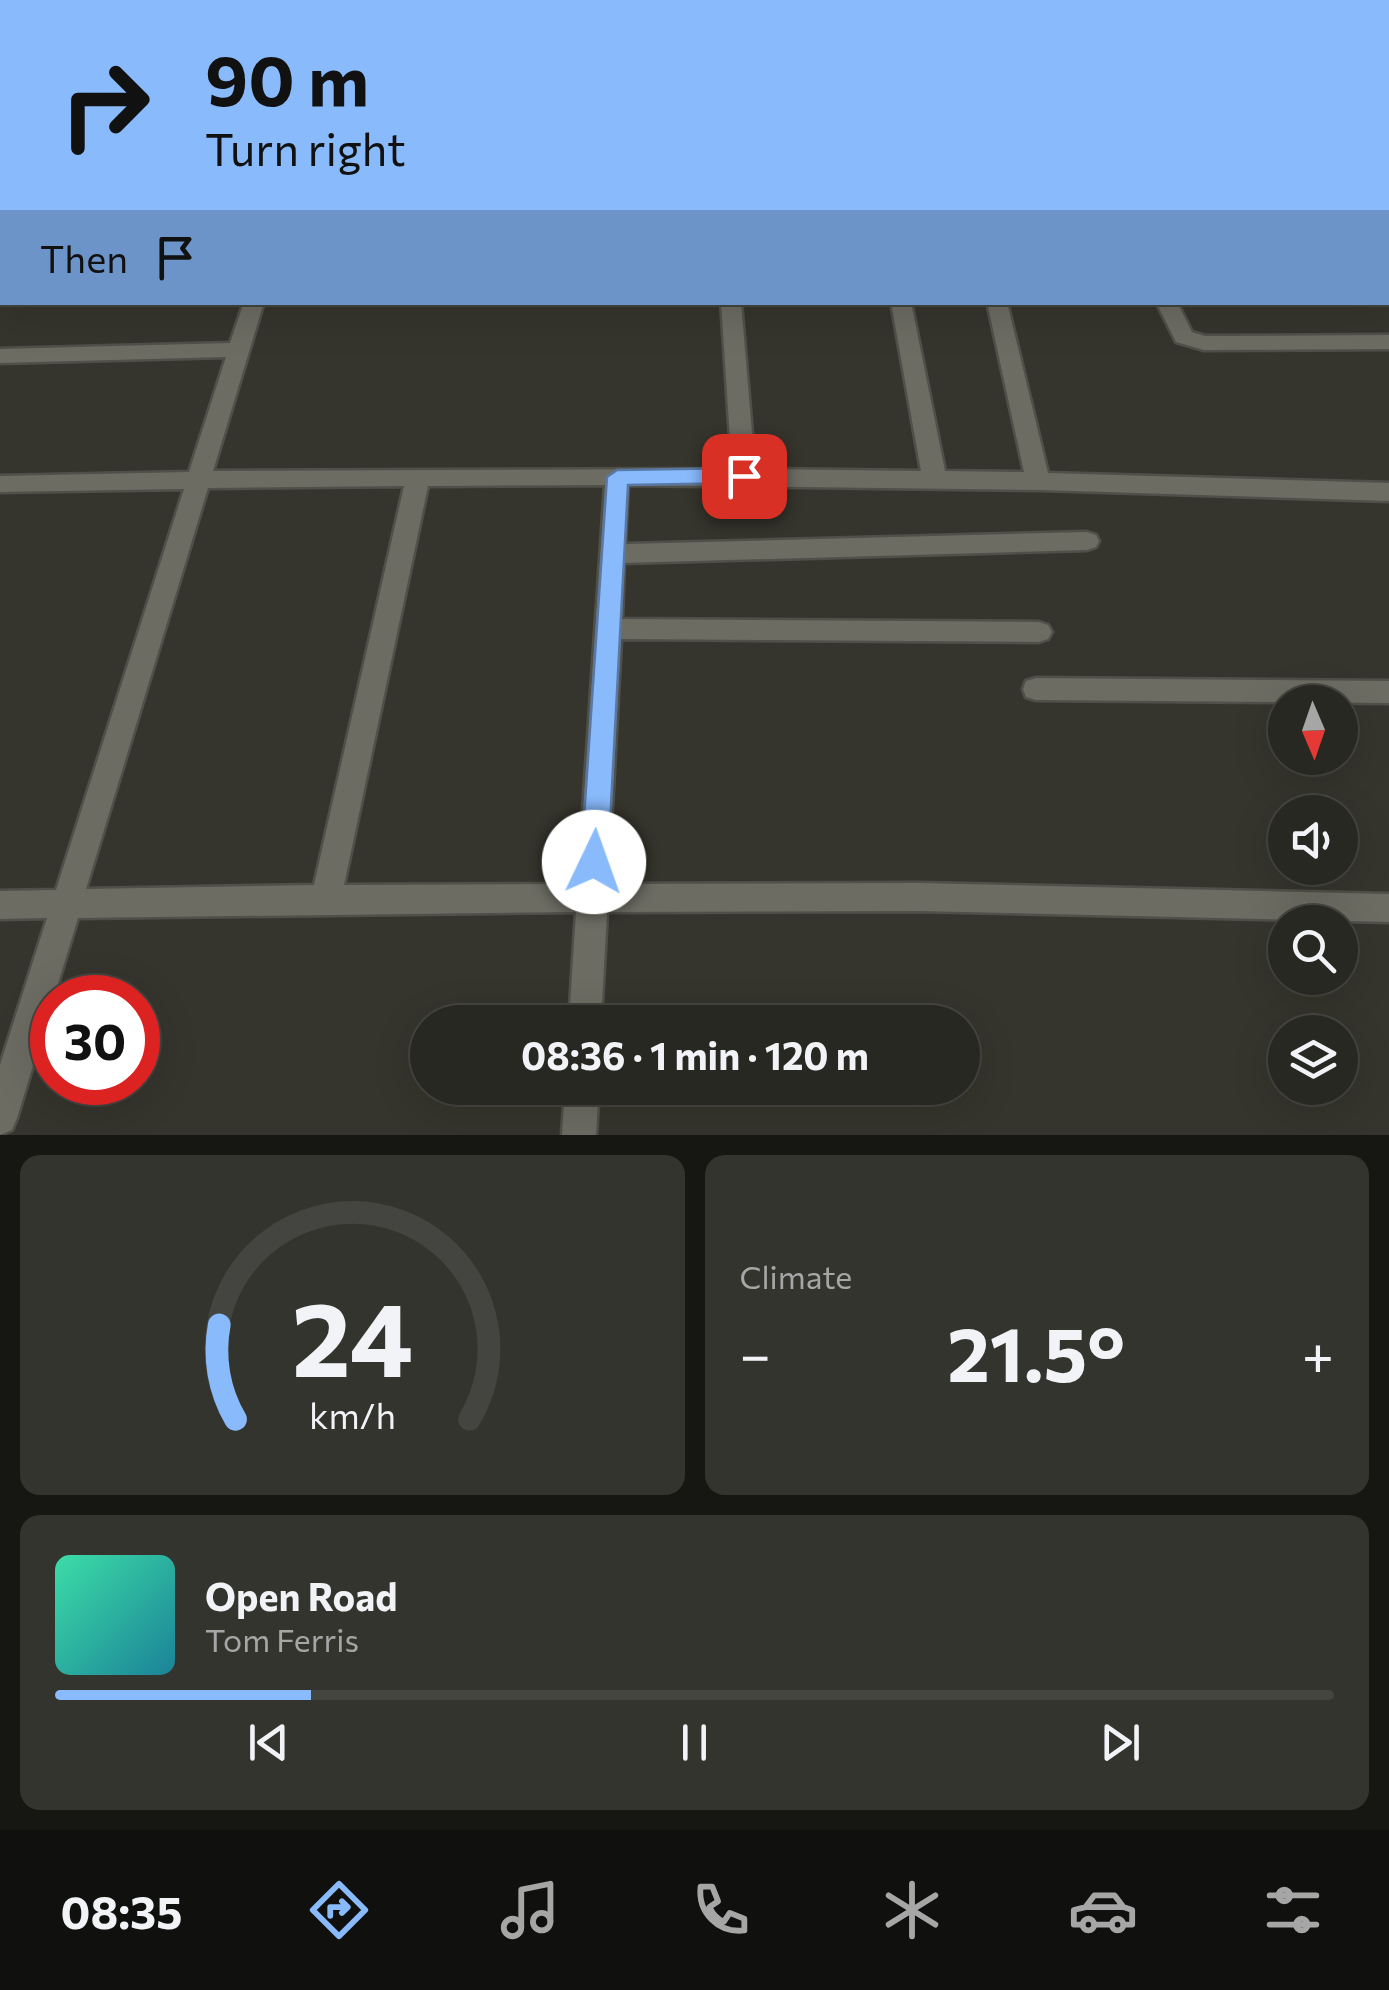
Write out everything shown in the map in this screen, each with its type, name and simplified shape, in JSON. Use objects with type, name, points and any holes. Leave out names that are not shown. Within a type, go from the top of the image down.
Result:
[{"type":"street","points":[[0,1118],[70,904],[253,305]]},
{"type":"street","points":[[731,305],[744,476]]},
{"type":"street","points":[[901,305],[934,477]]},
{"type":"street","points":[[998,305],[1038,482]]},
{"type":"street","points":[[1168,305],[1184,336],[1204,343],[1389,342]]},
{"type":"street","points":[[0,356],[240,350]]},
{"type":"street","points":[[587,1005],[617,477]]},
{"type":"street","points":[[0,484],[198,479],[934,477],[1389,492]]},
{"type":"street","points":[[326,899],[418,478]]},
{"type":"street","points":[[610,554],[1087,541]]},
{"type":"street","points":[[609,629],[1038,632]]},
{"type":"street","points":[[1036,689],[1389,692]]},
{"type":"street","points":[[0,906],[326,899],[918,897],[1389,908]]},
{"type":"street","points":[[579,1135],[581,1105]]},
{"type":"route","points":[[594,862],[617,477],[744,476]]}]
